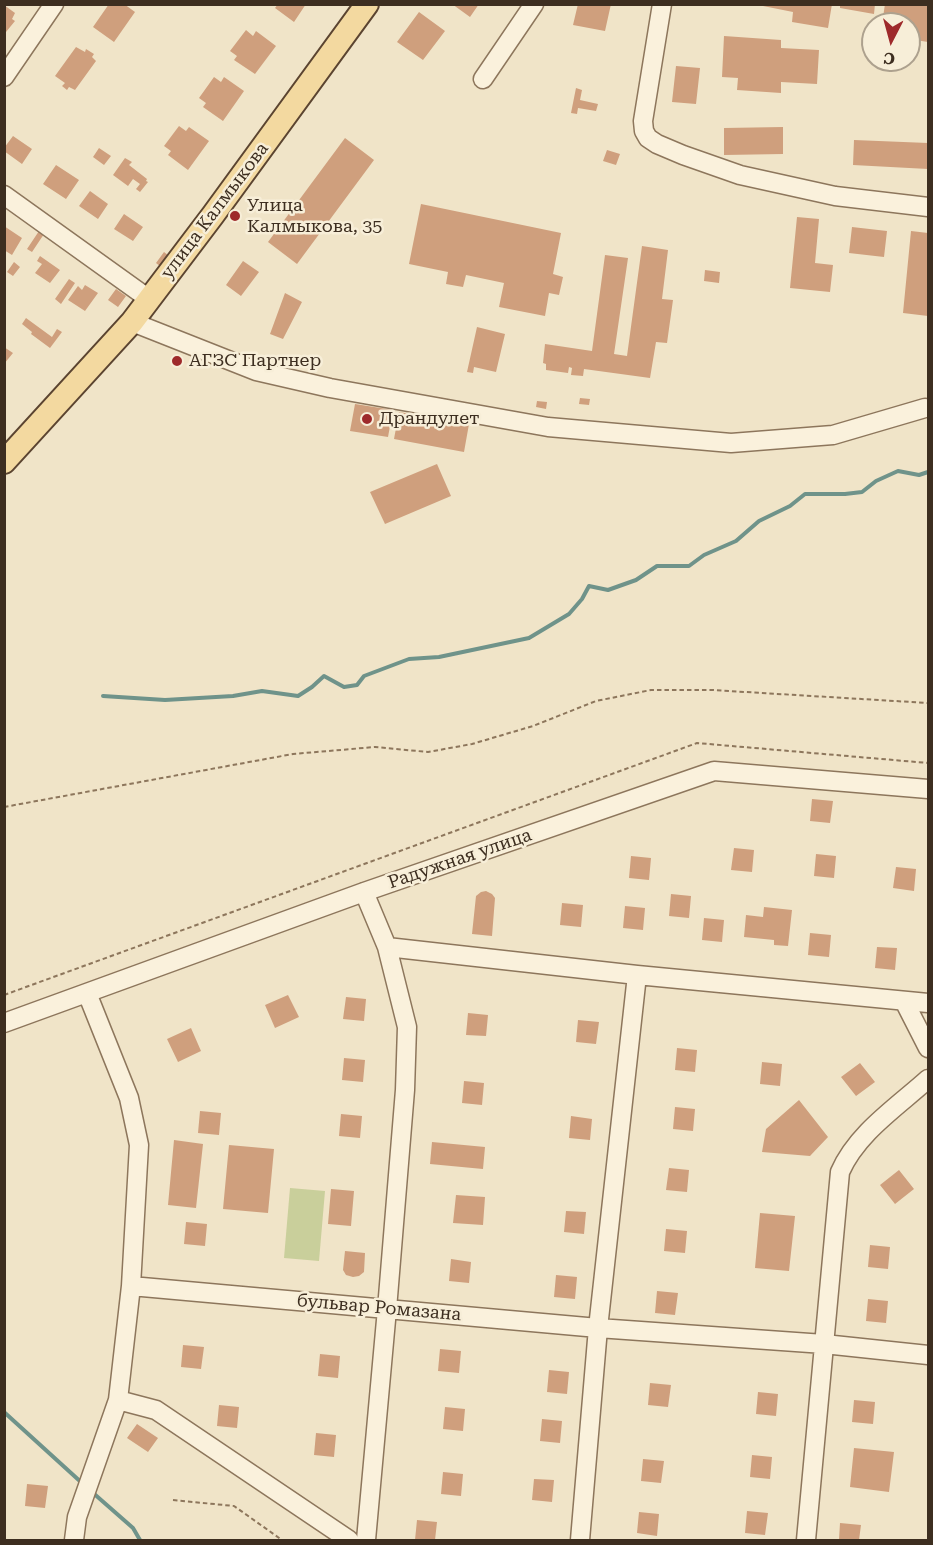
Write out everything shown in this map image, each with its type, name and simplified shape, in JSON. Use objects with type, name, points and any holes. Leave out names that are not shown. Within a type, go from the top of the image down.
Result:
[{"type":"main road","name":"улица Калмыкова","points":[[4,462],[132,322],[367,4]]},
{"type":"street","points":[[4,77],[54,4]]},
{"type":"street","points":[[483,80],[534,4]]},
{"type":"street","points":[[662,4],[642,121],[648,138],[683,156],[740,175],[835,196],[928,207]]},
{"type":"street","points":[[4,195],[149,299]]},
{"type":"street","points":[[132,322],[256,371],[330,388],[548,427],[731,443],[833,435],[925,408]]},
{"type":"street","name":"Радужная улица","points":[[4,1023],[364,891],[714,771],[928,789]]},
{"type":"street","points":[[364,891],[387,948],[407,1027],[405,1090],[366,1540]]},
{"type":"street","points":[[387,948],[928,1003]]},
{"type":"street","points":[[580,1540],[598,1328],[637,975]]},
{"type":"street","points":[[74,1540],[77,1516],[118,1400],[131,1286],[139,1145],[129,1098],[87,993]]},
{"type":"street","points":[[904,1000],[928,1048]]},
{"type":"street","points":[[806,1540],[840,1172],[858,1142],[928,1079]]},
{"type":"street","name":"бульвар Ромазана","points":[[131,1286],[598,1328],[824,1344],[928,1355]]},
{"type":"street","points":[[118,1400],[156,1410],[349,1540]]},
{"type":"path","points":[[4,807],[293,754],[375,747],[428,752],[472,744],[533,726],[596,701],[651,690],[712,690],[928,703]]},
{"type":"path","points":[[173,1500],[234,1506],[282,1540]]},
{"type":"green space","points":[[290,1188],[325,1191],[319,1261],[284,1258]]},
{"type":"building","points":[[109,4],[124,4],[135,12],[114,42],[93,27]]},
{"type":"building","points":[[278,4],[306,4],[294,22],[275,8]]},
{"type":"building","points":[[452,4],[479,4],[470,17]]},
{"type":"building","points":[[578,4],[611,4],[605,31],[573,25]]},
{"type":"building","points":[[753,4],[832,4],[828,28],[792,22],[793,12]]},
{"type":"building","points":[[840,4],[875,4],[874,12],[840,8]]},
{"type":"building","points":[[885,4],[928,5],[928,42],[921,41],[921,12],[884,12]]},
{"type":"building","points":[[4,5],[15,13],[12,19],[15,21],[6,32]]},
{"type":"building","points":[[419,12],[445,31],[423,60],[397,42]]},
{"type":"building","points":[[246,30],[253,36],[256,31],[276,46],[255,74],[234,60],[237,56],[230,51]]},
{"type":"building","points":[[724,36],[781,40],[781,48],[819,50],[817,84],[781,82],[781,93],[737,90],[738,78],[722,77]]},
{"type":"building","points":[[76,47],[94,54],[92,57],[96,61],[75,90],[69,87],[67,90],[62,86],[65,83],[55,76]]},
{"type":"building","points":[[676,66],[700,68],[696,104],[672,102]]},
{"type":"building","points":[[214,77],[221,82],[224,77],[244,91],[223,121],[203,107],[206,103],[199,98]]},
{"type":"building","points":[[576,88],[582,90],[580,100],[598,104],[596,111],[578,108],[577,114],[571,113]]},
{"type":"building","points":[[179,126],[186,131],[189,127],[209,141],[188,170],[168,155],[171,151],[164,146]]},
{"type":"building","points":[[783,127],[783,154],[724,155],[724,128]]},
{"type":"building","points":[[13,136],[32,149],[22,164],[4,151]]},
{"type":"building","points":[[345,138],[374,160],[297,264],[268,242]]},
{"type":"building","points":[[854,140],[928,143],[928,169],[853,165]]},
{"type":"building","points":[[99,148],[111,156],[104,165],[93,157]]},
{"type":"building","points":[[607,150],[620,154],[616,165],[603,161]]},
{"type":"building","points":[[125,158],[132,162],[129,165],[147,179],[148,182],[140,192],[136,189],[140,184],[133,179],[128,186],[113,175]]},
{"type":"building","points":[[56,165],[79,180],[66,199],[43,184]]},
{"type":"building","points":[[90,191],[108,204],[98,219],[79,206]]},
{"type":"building","points":[[421,204],[561,233],[553,274],[563,277],[559,295],[549,293],[545,316],[499,307],[504,283],[466,275],[463,287],[446,284],[448,272],[409,264]]},
{"type":"building","points":[[124,214],[143,227],[133,241],[114,229]]},
{"type":"building","points":[[797,217],[819,219],[815,263],[833,265],[830,292],[790,288]]},
{"type":"building","points":[[4,226],[22,238],[12,255],[4,250]]},
{"type":"building","points":[[852,227],[887,231],[884,257],[849,253]]},
{"type":"building","points":[[41,228],[46,231],[32,252],[27,249]]},
{"type":"building","points":[[911,231],[928,233],[928,316],[903,313]]},
{"type":"building","points":[[642,246],[668,250],[662,299],[673,300],[667,343],[656,342],[650,378],[584,369],[583,376],[571,375],[572,368],[569,367],[568,373],[546,370],[546,364],[543,363],[545,344],[592,351],[605,255],[628,258],[614,354],[627,356]]},
{"type":"building","points":[[164,252],[174,260],[166,271],[156,263]]},
{"type":"building","points":[[40,256],[60,270],[50,283],[35,273],[42,264],[37,261]]},
{"type":"building","points":[[243,261],[259,272],[241,296],[226,285]]},
{"type":"building","points":[[14,262],[20,267],[13,276],[7,272]]},
{"type":"building","points":[[705,270],[720,272],[719,283],[704,281]]},
{"type":"building","points":[[69,279],[75,283],[61,304],[55,299]]},
{"type":"building","points":[[85,285],[98,293],[85,311],[68,300],[78,286],[82,290]]},
{"type":"building","points":[[116,289],[126,296],[118,307],[108,300]]},
{"type":"building","points":[[285,293],[302,302],[283,339],[270,334]]},
{"type":"building","points":[[26,318],[52,337],[57,329],[62,332],[50,348],[22,324]]},
{"type":"building","points":[[477,327],[505,334],[496,372],[474,367],[473,373],[467,372]]},
{"type":"building","points":[[4,347],[13,353],[4,364]]},
{"type":"building","points":[[580,398],[590,399],[589,405],[579,404]]},
{"type":"building","points":[[537,401],[547,402],[546,409],[536,407]]},
{"type":"building","points":[[355,404],[393,410],[388,437],[350,431]]},
{"type":"building","points":[[399,412],[469,424],[464,452],[394,439]]},
{"type":"building","points":[[437,464],[451,496],[385,524],[370,492]]},
{"type":"building","points":[[812,799],[833,801],[830,823],[810,821]]},
{"type":"building","points":[[734,848],[754,850],[752,872],[731,870]]},
{"type":"building","points":[[816,854],[836,856],[834,878],[814,876]]},
{"type":"building","points":[[631,856],[651,858],[649,880],[629,878]]},
{"type":"building","points":[[896,867],[916,869],[914,891],[893,888]]},
{"type":"building","points":[[486,891],[495,898],[492,936],[472,934],[476,896]]},
{"type":"building","points":[[671,894],[691,896],[689,918],[669,916]]},
{"type":"building","points":[[562,903],[583,905],[581,927],[560,925]]},
{"type":"building","points":[[625,906],[645,908],[643,930],[623,928]]},
{"type":"building","points":[[764,907],[792,910],[788,946],[774,945],[774,940],[744,937],[746,915],[763,917]]},
{"type":"building","points":[[704,918],[724,920],[722,942],[702,940]]},
{"type":"building","points":[[810,933],[831,935],[829,957],[808,955]]},
{"type":"building","points":[[877,947],[897,948],[895,970],[875,968]]},
{"type":"building","points":[[288,995],[299,1017],[275,1028],[265,1005]]},
{"type":"building","points":[[346,997],[366,999],[364,1021],[343,1019]]},
{"type":"building","points":[[468,1013],[488,1015],[486,1036],[466,1035]]},
{"type":"building","points":[[578,1020],[599,1022],[596,1044],[576,1042]]},
{"type":"building","points":[[191,1028],[201,1051],[178,1062],[167,1039]]},
{"type":"building","points":[[677,1048],[697,1050],[695,1072],[675,1070]]},
{"type":"building","points":[[344,1058],[365,1060],[363,1082],[342,1080]]},
{"type":"building","points":[[762,1062],[782,1064],[780,1086],[760,1084]]},
{"type":"building","points":[[860,1063],[875,1082],[856,1096],[841,1077]]},
{"type":"building","points":[[464,1081],[484,1083],[482,1105],[462,1103]]},
{"type":"building","points":[[799,1100],[828,1137],[810,1156],[762,1152],[766,1129]]},
{"type":"building","points":[[675,1107],[695,1109],[693,1131],[673,1129]]},
{"type":"building","points":[[200,1111],[221,1113],[219,1135],[198,1133]]},
{"type":"building","points":[[341,1114],[362,1116],[360,1138],[339,1136]]},
{"type":"building","points":[[571,1116],[592,1119],[590,1140],[569,1138]]},
{"type":"building","points":[[174,1140],[203,1144],[196,1208],[168,1205]]},
{"type":"building","points":[[432,1142],[485,1147],[483,1169],[430,1164]]},
{"type":"building","points":[[229,1145],[274,1149],[268,1213],[223,1209]]},
{"type":"building","points":[[669,1168],[689,1170],[687,1192],[666,1190]]},
{"type":"building","points":[[899,1170],[914,1189],[895,1204],[880,1185]]},
{"type":"building","points":[[331,1189],[354,1191],[351,1226],[328,1224]]},
{"type":"building","points":[[456,1195],[485,1197],[483,1225],[453,1223]]},
{"type":"building","points":[[566,1211],[586,1212],[584,1234],[564,1232]]},
{"type":"building","points":[[760,1213],[795,1216],[789,1271],[755,1268]]},
{"type":"building","points":[[186,1222],[207,1224],[205,1246],[184,1244]]},
{"type":"building","points":[[666,1229],[687,1231],[685,1253],[664,1251]]},
{"type":"building","points":[[870,1245],[890,1247],[888,1269],[868,1267]]},
{"type":"building","points":[[345,1251],[365,1253],[364,1272],[359,1276],[346,1275],[343,1270]]},
{"type":"building","points":[[451,1259],[471,1262],[469,1283],[449,1281]]},
{"type":"building","points":[[556,1275],[577,1277],[575,1299],[554,1297]]},
{"type":"building","points":[[657,1291],[678,1293],[675,1315],[655,1313]]},
{"type":"building","points":[[868,1299],[888,1301],[886,1323],[866,1321]]},
{"type":"building","points":[[183,1345],[204,1347],[201,1369],[181,1367]]},
{"type":"building","points":[[440,1349],[461,1351],[459,1373],[438,1371]]},
{"type":"building","points":[[320,1354],[340,1356],[338,1378],[318,1376]]},
{"type":"building","points":[[549,1370],[569,1372],[567,1394],[547,1392]]},
{"type":"building","points":[[650,1383],[671,1385],[668,1407],[648,1405]]},
{"type":"building","points":[[758,1392],[778,1394],[776,1416],[756,1414]]},
{"type":"building","points":[[854,1400],[875,1402],[873,1424],[852,1422]]},
{"type":"building","points":[[219,1405],[239,1407],[237,1428],[217,1426]]},
{"type":"building","points":[[445,1407],[465,1409],[463,1431],[443,1429]]},
{"type":"building","points":[[542,1419],[562,1421],[560,1443],[540,1441]]},
{"type":"building","points":[[137,1424],[158,1438],[148,1452],[127,1438]]},
{"type":"building","points":[[316,1433],[336,1435],[334,1457],[314,1455]]},
{"type":"building","points":[[854,1448],[894,1452],[889,1492],[850,1487]]},
{"type":"building","points":[[752,1455],[772,1457],[770,1479],[750,1477]]},
{"type":"building","points":[[643,1459],[664,1461],[661,1483],[641,1481]]},
{"type":"building","points":[[443,1472],[463,1474],[461,1496],[441,1494]]},
{"type":"building","points":[[534,1479],[554,1480],[552,1502],[532,1500]]},
{"type":"building","points":[[27,1484],[48,1486],[45,1508],[25,1506]]},
{"type":"building","points":[[747,1511],[768,1513],[765,1535],[745,1533]]},
{"type":"building","points":[[639,1512],[659,1514],[657,1536],[637,1533]]},
{"type":"building","points":[[417,1520],[437,1522],[435,1540],[415,1540]]},
{"type":"building","points":[[840,1523],[861,1525],[859,1540],[839,1540]]},
{"type":"waterway","points":[[103,696],[165,700],[233,696],[262,691],[298,696],[324,676],[344,687],[357,685],[364,676],[409,659],[439,657],[529,638],[569,614],[582,599],[589,586],[608,590],[636,580],[657,566],[689,566],[704,555],[736,541],[759,521],[790,506],[805,494],[862,492],[876,481],[898,471],[919,475],[928,472]]},
{"type":"waterway","points":[[4,1412],[82,1483]]},
{"type":"waterway","points":[[92,1492],[133,1528],[140,1540]]},
{"type":"place","name":"Улица Калмыкова, 35","points":[[235,216]]},
{"type":"place","name":"АГЗС Партнер","points":[[177,361]]},
{"type":"place","name":"Драндулет","points":[[367,419]]}]
